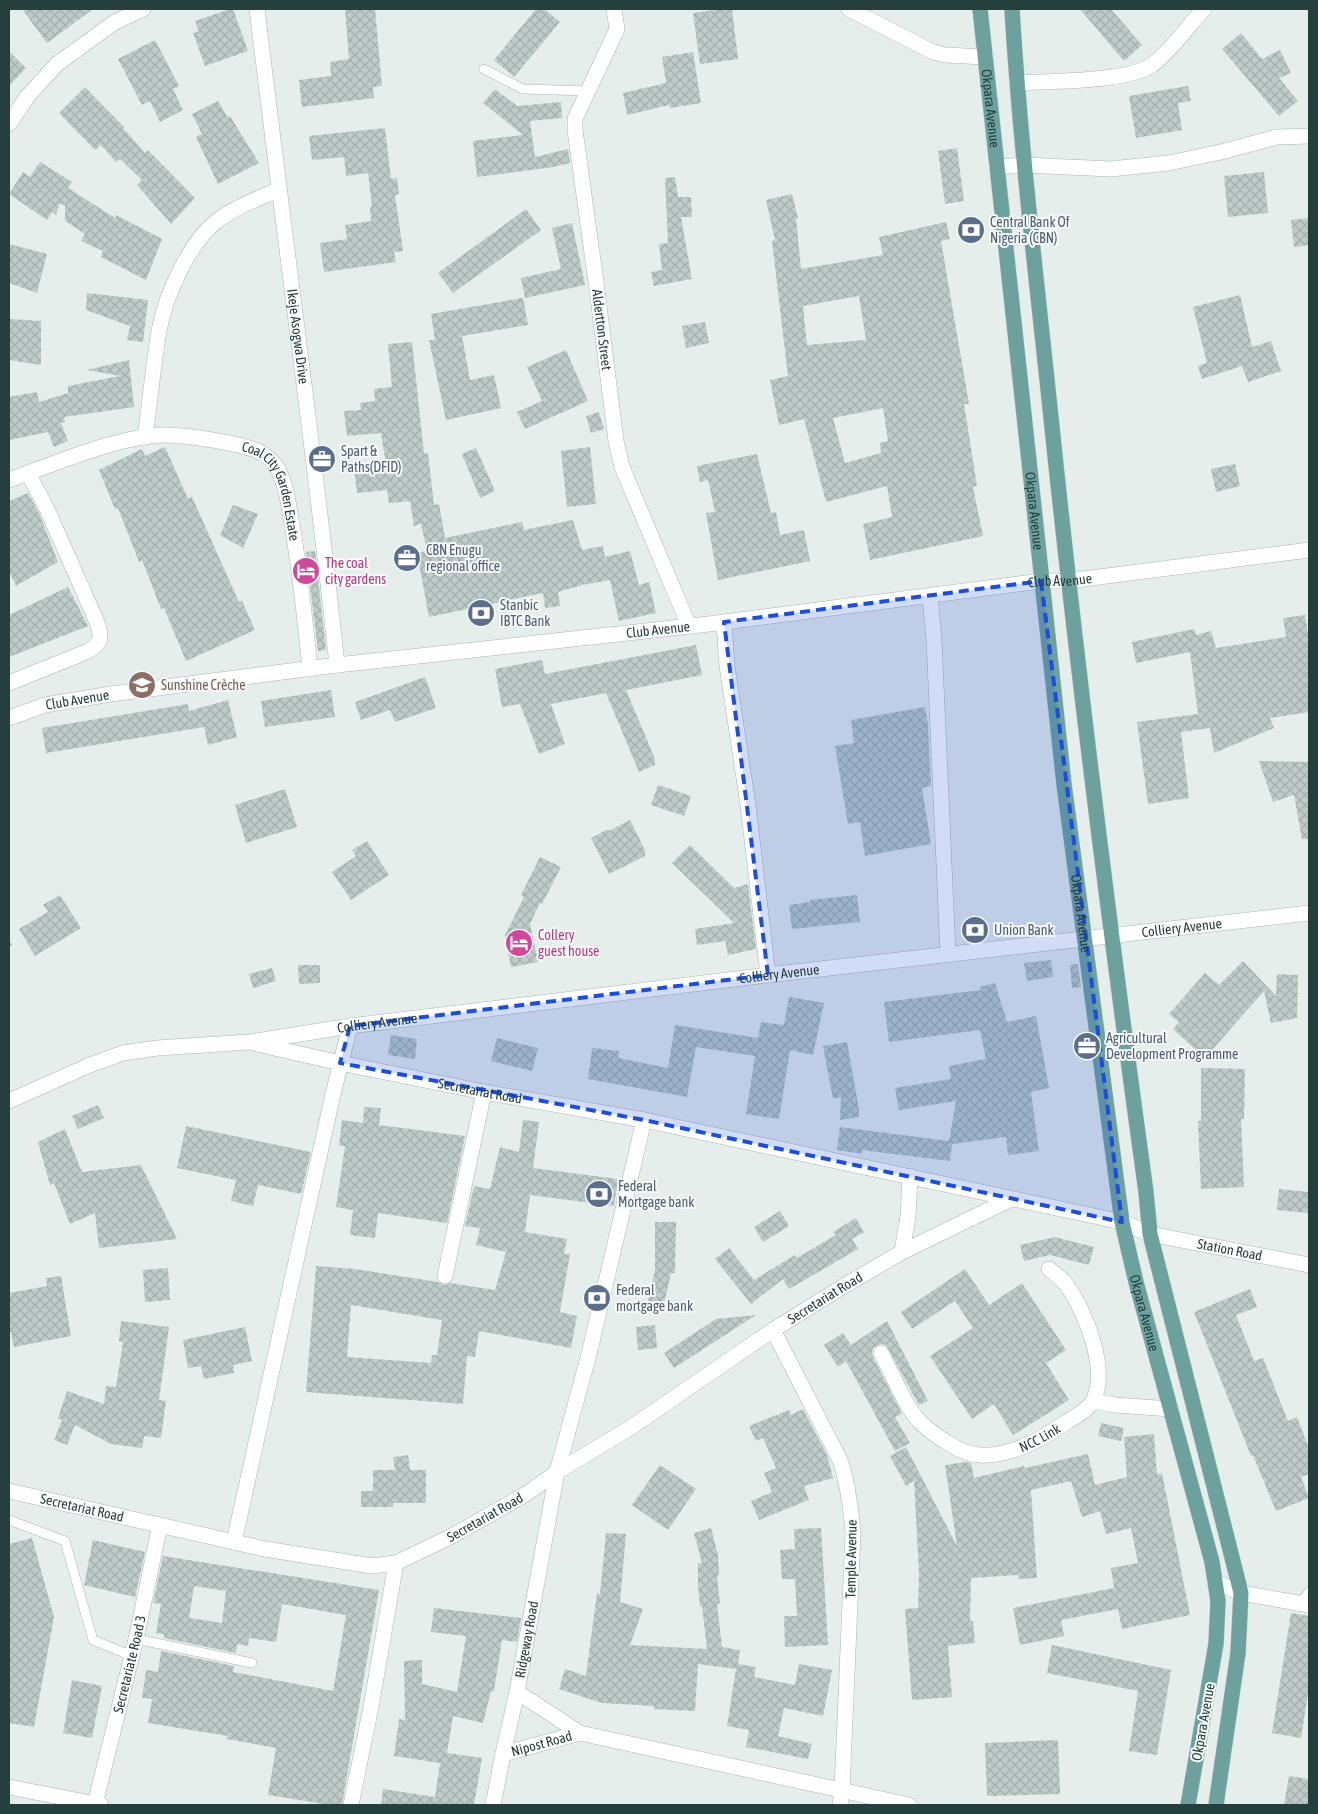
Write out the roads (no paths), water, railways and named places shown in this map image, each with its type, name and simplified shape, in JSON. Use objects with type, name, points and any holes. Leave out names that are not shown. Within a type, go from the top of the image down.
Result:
[{"type":"main road","name":"Okpara Avenue","points":[[980,9],[1064,784],[1122,1222],[1136,1282],[1212,1562],[1218,1601],[1216,1644],[1188,1805]]},
{"type":"main road","name":"Okpara Avenue","points":[[1012,9],[1016,84],[1068,581],[1111,936],[1150,1234],[1241,1593],[1238,1654],[1216,1805]]},
{"type":"street","points":[[9,124],[28,97],[58,64],[115,22],[143,9]]},
{"type":"street","name":"Ikeje Asogwa Drive","points":[[257,9],[278,190],[324,543],[337,666]]},
{"type":"street","name":"Aldertton Street","points":[[614,9],[617,29],[575,119],[575,130],[616,441],[622,467],[690,626]]},
{"type":"street","points":[[849,9],[933,52],[945,55],[986,57]]},
{"type":"street","points":[[1016,84],[1098,78],[1142,70],[1160,58],[1204,9]]},
{"type":"street","points":[[998,167],[1024,165],[1111,169],[1169,163],[1221,152],[1277,136],[1309,136]]},
{"type":"street","points":[[146,437],[159,330],[177,278],[188,257],[202,235],[216,221],[242,205],[278,190]]},
{"type":"street","name":"Coal City Garden Estate","points":[[9,480],[113,445],[146,437],[194,436],[242,446],[265,454],[271,460],[284,484],[296,545],[310,669]]},
{"type":"street","points":[[9,683],[86,652],[96,647],[100,638],[100,630],[96,620],[28,473]]},
{"type":"street","name":"Club Avenue","points":[[9,718],[45,705],[111,694],[310,669],[724,622],[1041,581],[1068,581],[1309,550]]},
{"type":"street","points":[[930,596],[935,655],[948,954]]},
{"type":"street","points":[[724,622],[727,666],[748,805],[768,975]]},
{"type":"street","name":"Colliery Avenue","points":[[250,1042],[350,1026],[768,975],[1309,913]]},
{"type":"street","points":[[234,1542],[340,1062],[350,1026]]},
{"type":"street","points":[[9,1101],[90,1065],[123,1054],[157,1048],[250,1042]]},
{"type":"street","name":"Secretariat Road","points":[[250,1042],[484,1092],[644,1120],[787,1152],[910,1176],[1122,1222],[1150,1234]]},
{"type":"street","points":[[445,1276],[484,1092]]},
{"type":"street","name":"Ridgeway Road","points":[[493,1805],[517,1692],[557,1472],[588,1354],[644,1120]]},
{"type":"street","points":[[902,1252],[908,1216],[910,1176]]},
{"type":"street","name":"Secretariat Road","points":[[9,1491],[266,1549],[372,1566],[396,1563],[452,1536],[526,1494],[557,1472],[630,1428],[773,1330],[902,1252],[1011,1199]]},
{"type":"street","name":"Station Road","points":[[1150,1234],[1309,1266]]},
{"type":"street","points":[[1049,1269],[1065,1282],[1088,1326],[1098,1368],[1094,1401],[1115,1405],[1171,1409]]},
{"type":"street","name":"Temple Avenue","points":[[773,1330],[840,1460],[847,1480],[851,1504],[853,1533],[841,1798]]},
{"type":"street","name":"NCC Link","points":[[881,1353],[903,1396],[919,1421],[938,1437],[955,1447],[979,1456],[997,1454],[1029,1444],[1053,1431],[1094,1401]]},
{"type":"street","name":"Secretariate Road 3","points":[[98,1805],[160,1524]]},
{"type":"street","points":[[351,1805],[371,1707],[396,1563]]},
{"type":"street","points":[[1215,1582],[1241,1593],[1306,1600]]},
{"type":"street","points":[[517,1692],[580,1732],[841,1798],[909,1805]]},
{"type":"street","name":"Nipost Road","points":[[503,1754],[580,1732]]},
{"type":"street","points":[[9,1787],[98,1805]]},
{"type":"lane","points":[[484,69],[523,89],[588,91]]},
{"type":"lane","points":[[9,1520],[65,1541],[93,1640],[132,1656]]},
{"type":"lane","points":[[136,1639],[252,1663]]},
{"type":"place","name":"Central Bank Of Nigeria (CBN)","points":[[971,230]]},
{"type":"place","name":"Spart & Paths(DFID)","points":[[322,459]]},
{"type":"place","name":"CBN Enugu regional office","points":[[407,558]]},
{"type":"place","name":"The coal city gardens","points":[[306,571]]},
{"type":"place","name":"Stanbic IBTC Bank","points":[[481,613]]},
{"type":"place","name":"Sunshine Crèche","points":[[142,685]]},
{"type":"place","name":"Union Bank","points":[[975,930]]},
{"type":"place","name":"Collery guest house","points":[[519,943]]},
{"type":"place","name":"Agricultural Development Programme","points":[[1087,1046]]},
{"type":"place","name":"Federal Mortgage bank","points":[[599,1194]]},
{"type":"place","name":"Federal mortgage bank","points":[[597,1298]]}]
